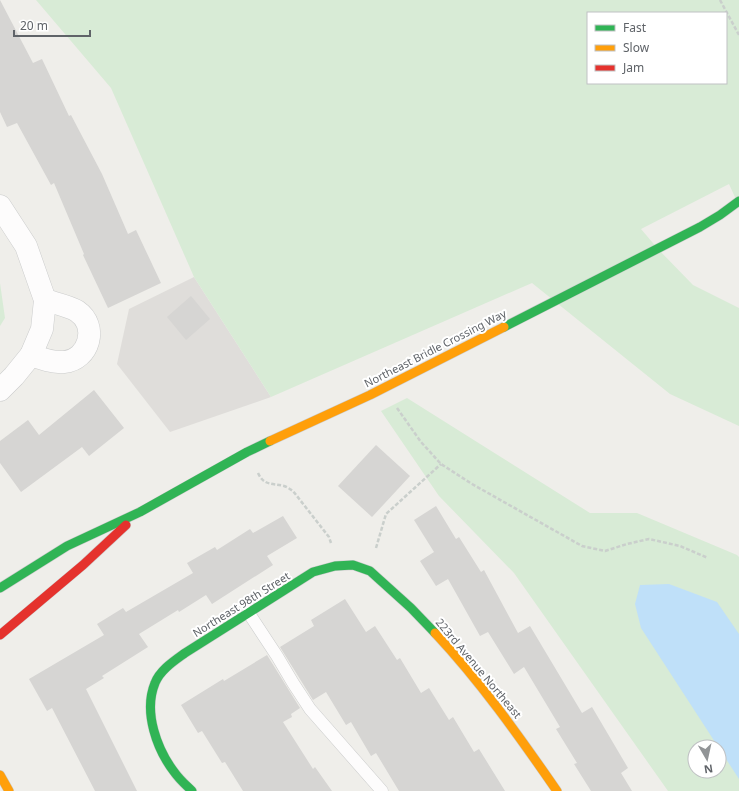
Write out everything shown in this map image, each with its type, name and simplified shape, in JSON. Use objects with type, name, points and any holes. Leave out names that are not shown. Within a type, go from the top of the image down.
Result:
[{"type":"street","name":"Northeast Bridle Crossing Way","points":[[0,588],[67,546],[140,512],[247,452],[370,395],[658,248],[691,231],[732,207],[739,201]]},
{"type":"street","points":[[0,206],[26,246],[45,300],[42,329],[31,355],[0,390]]},
{"type":"street","points":[[31,355],[50,361],[64,362],[74,360],[88,346],[90,332],[85,319],[77,311],[45,300]]},
{"type":"street","name":"Northeast Bridle Crossing Way","points":[[0,635],[83,565],[140,512]]},
{"type":"street","name":"Northeast 98th Street","points":[[192,791],[174,772],[159,744],[151,719],[150,703],[155,683],[168,666],[185,653],[248,612],[313,572],[353,565],[370,571]]},
{"type":"street","name":"223rd Avenue Northeast","points":[[370,571],[411,608],[450,649],[516,732],[557,791]]},
{"type":"street","points":[[0,776],[9,791]]},
{"type":"lane","points":[[248,612],[310,708],[382,791]]},
{"type":"path","points":[[720,0],[726,12]]},
{"type":"path","points":[[727,13],[739,36]]},
{"type":"path","points":[[397,407],[421,442],[441,464],[472,484],[582,546],[605,551],[649,539],[680,546],[708,558]]},
{"type":"path","points":[[247,452],[260,478],[266,483],[285,486],[293,491],[329,537],[341,566]]},
{"type":"path","points":[[370,571],[386,514],[441,464]]},
{"type":"shaded area","points":[[194,277],[271,397],[170,432],[117,364],[129,309]]},
{"type":"green space","points":[[36,0],[739,0],[739,206],[729,184],[641,229],[693,285],[739,308],[739,426],[670,394],[532,283],[271,397],[194,277],[111,88]]},
{"type":"green space","points":[[0,283],[5,318],[0,326]]},
{"type":"green space","points":[[407,398],[590,513],[637,513],[737,555],[739,557],[739,791],[668,791],[514,573],[439,496],[381,411]]},
{"type":"water","points":[[669,584],[717,602],[739,634],[739,779],[727,761],[727,739],[713,739],[641,628],[635,604],[640,585]]},
{"type":"building","points":[[0,0],[33,63],[42,59],[69,116],[71,115],[102,174],[128,234],[136,230],[161,283],[108,308],[83,255],[84,254],[54,183],[51,185],[17,123],[7,127],[0,112]]},
{"type":"building","points":[[191,296],[210,319],[186,340],[167,317]]},
{"type":"building","points":[[94,390],[124,428],[89,456],[82,447],[21,492],[0,463],[0,441],[28,420],[39,435]]},
{"type":"building","points":[[376,445],[410,476],[372,517],[338,486]]},
{"type":"building","points":[[436,506],[456,539],[459,537],[481,572],[484,570],[518,633],[530,626],[582,713],[592,707],[628,768],[621,773],[632,791],[591,791],[574,764],[577,763],[556,729],[560,727],[524,667],[514,674],[488,632],[480,636],[448,579],[436,586],[420,561],[434,552],[414,520]]},
{"type":"building","points":[[283,516],[297,538],[267,556],[273,565],[212,604],[206,595],[139,634],[148,647],[102,676],[104,678],[86,689],[137,791],[95,791],[52,708],[47,711],[29,679],[104,635],[97,624],[123,608],[126,612],[193,573],[187,563],[215,547],[217,550],[250,529],[253,533]]},
{"type":"building","points":[[345,599],[366,632],[375,626],[397,660],[400,658],[421,693],[429,688],[449,720],[453,717],[474,752],[479,749],[505,791],[399,791],[376,753],[371,756],[351,722],[346,725],[326,692],[313,700],[280,647],[314,626],[311,620]]},
{"type":"building","points":[[267,655],[300,708],[291,714],[292,717],[283,722],[313,769],[315,767],[332,791],[243,791],[225,762],[222,763],[202,731],[198,733],[181,705],[223,679],[224,681]]},
{"type":"traffic: fast","points":[[504,327],[700,227],[739,201]]},
{"type":"traffic: fast","points":[[0,588],[67,546],[140,512],[247,452],[270,441]]},
{"type":"traffic: fast","points":[[192,791],[177,776],[168,764],[158,742],[151,718],[152,694],[157,678],[168,666],[185,653],[313,572],[335,566],[353,565],[370,571],[411,608],[435,633]]},
{"type":"traffic: slow","points":[[270,441],[370,395],[504,327]]},
{"type":"traffic: slow","points":[[435,633],[468,670],[514,729],[557,791]]},
{"type":"traffic: slow","points":[[0,775],[9,791]]},
{"type":"traffic: jam","points":[[0,635],[83,565],[126,525]]}]
